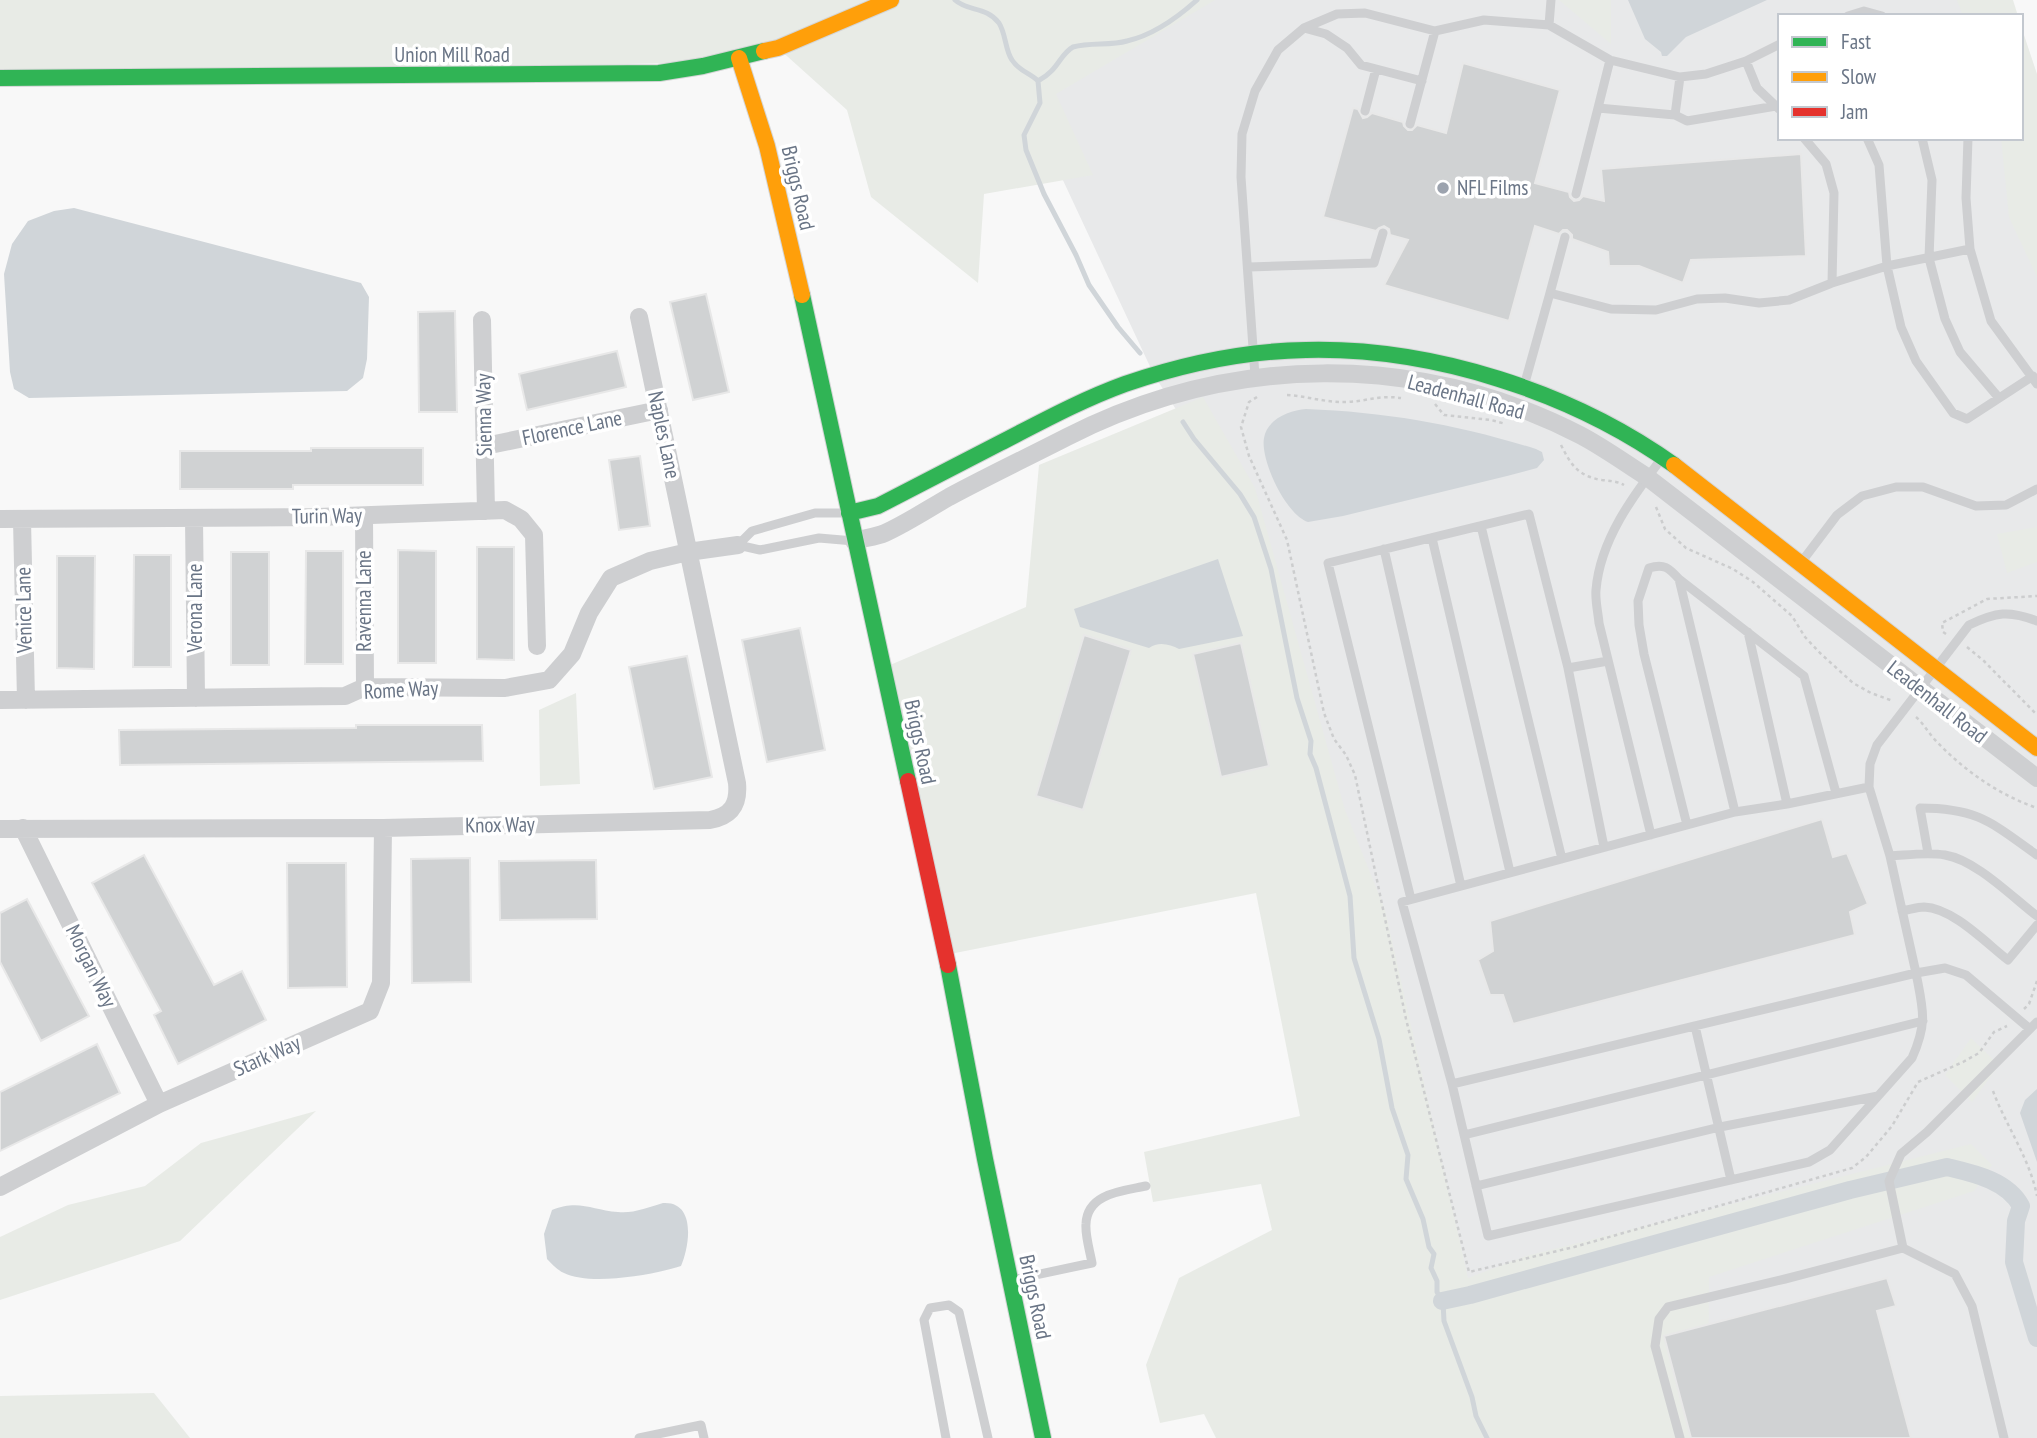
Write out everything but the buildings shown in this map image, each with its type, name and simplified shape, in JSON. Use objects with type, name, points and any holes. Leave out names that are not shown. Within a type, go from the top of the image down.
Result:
[{"type":"street","name":"Union Mill Road","points":[[0,78],[646,73],[703,66],[778,48],[891,0]]},
{"type":"street","name":"Briggs Road","points":[[739,58],[767,146],[941,926],[985,1160],[1044,1438]]},
{"type":"street","name":"Naples Lane","points":[[639,317],[688,552]]},
{"type":"street","name":"Sienna Way","points":[[482,320],[486,511]]},
{"type":"street","name":"Leadenhall Road","points":[[849,513],[878,506],[1046,419],[1107,391],[1154,375],[1212,360],[1255,355],[1334,350],[1395,357],[1486,377],[1523,389],[1594,417],[1663,456],[2037,748]]},
{"type":"street","name":"Leadenhall Road","points":[[854,541],[883,534],[953,495],[1110,417],[1180,392],[1255,376],[1311,373],[1370,375],[1430,384],[1518,408],[1582,436],[1647,477],[2037,778]]},
{"type":"street","name":"Florence Lane","points":[[485,446],[659,410]]},
{"type":"street","name":"Turin Way","points":[[0,519],[364,516],[505,510],[521,519],[534,535],[537,646]]},
{"type":"street","name":"Ravenna Lane","points":[[364,516],[365,687]]},
{"type":"street","name":"Verona Lane","points":[[194,518],[196,698]]},
{"type":"street","name":"Venice Lane","points":[[22,520],[26,700]]},
{"type":"street","name":"Rome Way","points":[[0,700],[345,696],[365,687],[505,688],[549,680],[572,654],[589,613],[611,578],[650,561],[738,545]]},
{"type":"street","name":"Knox Way","points":[[0,829],[383,828],[710,820],[722,817],[733,810],[738,796],[737,783],[688,552]]},
{"type":"street","name":"Morgan Way","points":[[23,828],[159,1104]]},
{"type":"street","name":"Stark Way","points":[[0,1187],[159,1104],[370,1011],[381,983],[383,828]]},
{"type":"lane","points":[[1549,25],[1551,0]]},
{"type":"lane","points":[[1854,14],[1864,11],[1875,14]]},
{"type":"lane","points":[[1255,376],[1241,177],[1242,134],[1255,91],[1278,50],[1304,28],[1336,14],[1365,13],[1435,31],[1484,20],[1549,25],[1610,60],[1680,77],[1706,74],[1746,61],[1778,45]]},
{"type":"lane","points":[[1304,28],[1326,34],[1347,48],[1361,65],[1422,81]]},
{"type":"lane","points":[[1410,124],[1435,31]]},
{"type":"lane","points":[[1576,194],[1610,60]]},
{"type":"lane","points":[[1746,61],[1757,88],[1778,108]]},
{"type":"lane","points":[[1365,111],[1376,69]]},
{"type":"lane","points":[[1675,115],[1680,77]]},
{"type":"lane","points":[[1598,108],[1675,115],[1687,121],[1778,108]]},
{"type":"lane","points":[[1806,140],[1826,164],[1834,193],[1832,283]]},
{"type":"lane","points":[[1868,140],[1879,165],[1887,266],[1901,327],[1916,361],[1953,413],[1967,419],[1999,398],[2035,380],[1991,321],[1970,249],[1966,198],[1968,140]]},
{"type":"lane","points":[[1922,140],[1932,180],[1929,258],[1945,319],[1960,352],[1999,398]]},
{"type":"lane","points":[[1249,267],[1374,263],[1383,233]]},
{"type":"lane","points":[[1518,408],[1565,237]]},
{"type":"lane","points":[[1550,293],[1611,309],[1656,310],[1697,299],[1725,298],[1759,303],[1789,300],[1887,266],[1970,249]]},
{"type":"lane","points":[[1651,835],[1608,661],[1596,591],[1599,570],[1628,503],[1663,456]]},
{"type":"lane","points":[[1802,562],[1837,515],[1862,496],[1896,487],[1923,487],[1976,506],[2006,505],[2037,489]]},
{"type":"lane","points":[[738,545],[752,531],[815,513],[849,513]]},
{"type":"lane","points":[[1411,899],[1328,563],[1529,514],[1568,668],[1604,847]]},
{"type":"lane","points":[[1481,526],[1562,859]]},
{"type":"lane","points":[[738,545],[760,550],[819,538],[854,541]]},
{"type":"lane","points":[[1432,538],[1510,873]]},
{"type":"lane","points":[[1384,549],[1461,886]]},
{"type":"lane","points":[[1687,825],[1644,654],[1639,613],[1638,601],[1649,568],[1658,565],[1667,566],[1679,579],[1804,676],[1836,793]]},
{"type":"lane","points":[[1679,579],[1735,812]]},
{"type":"lane","points":[[1869,786],[1735,812],[1402,902],[1452,1084],[1488,1236],[1809,1162],[1830,1150],[1912,1058],[1920,1041],[1923,1021],[1916,973],[1902,911],[1869,786],[1870,764],[1877,745],[1969,625],[1990,614],[2016,613],[2037,621]]},
{"type":"lane","points":[[1748,632],[1787,804]]},
{"type":"lane","points":[[1568,668],[1608,661]]},
{"type":"lane","points":[[1928,853],[1920,808],[1949,808],[1972,813],[1990,822],[2037,855]]},
{"type":"lane","points":[[1889,856],[1928,853],[1948,855],[1969,864],[2037,916]]},
{"type":"lane","points":[[1902,911],[1923,907],[1939,910],[1955,918],[2008,960],[2037,925]]},
{"type":"lane","points":[[1452,1084],[1916,973],[1945,968],[1966,975],[2034,1026],[1927,1132],[1901,1154],[1889,1181],[1903,1248]]},
{"type":"lane","points":[[1464,1135],[1923,1021]]},
{"type":"lane","points":[[1695,1026],[1731,1180]]},
{"type":"lane","points":[[1476,1186],[1720,1127],[1878,1096]]},
{"type":"lane","points":[[1010,1280],[1092,1263],[1086,1223],[1091,1208],[1104,1195],[1146,1186]]},
{"type":"lane","points":[[1680,1438],[1655,1346],[1659,1319],[1668,1307],[1903,1248],[1955,1273],[1972,1306],[2004,1438]]},
{"type":"lane","points":[[946,1438],[924,1320],[930,1308],[949,1305],[959,1312],[988,1438]]},
{"type":"lane","points":[[639,1438],[701,1425],[704,1438]]},
{"type":"path","points":[[2037,596],[1987,599],[1942,623],[1943,632],[1984,661],[2037,715]]},
{"type":"path","points":[[1993,1091],[2002,1116],[2033,1178],[2037,1196]]},
{"type":"shaded area","points":[[0,0],[1215,0],[1056,94],[1093,175],[984,194],[978,283],[871,197],[847,110],[778,48],[723,62],[0,77]]},
{"type":"shaded area","points":[[1038,0],[1972,0],[1977,14],[1778,14],[1778,140],[2023,140],[2037,154],[2037,1438],[1473,1438],[1251,527],[1154,375],[1054,161]]},
{"type":"shaded area","points":[[1559,0],[1611,0],[1611,44]]},
{"type":"shaded area","points":[[1628,0],[1767,0],[1686,37],[1667,56],[1662,56],[1661,52],[1645,39]]},
{"type":"shaded area","points":[[1957,0],[2013,0],[2017,14],[1962,14]]},
{"type":"shaded area","points":[[2023,32],[2037,74],[2037,277],[2009,217],[2001,140],[2023,140]]},
{"type":"shaded area","points":[[74,208],[361,283],[369,297],[367,359],[363,378],[347,391],[29,398],[14,389],[10,372],[4,274],[12,244],[28,221],[54,211]]},
{"type":"shaded area","points":[[1203,397],[1255,488],[1345,810],[1385,910],[1468,1278],[1526,1256],[1971,1144],[1992,1165],[1974,1191],[1709,1277],[1708,1438],[1216,1438],[1204,1414],[1160,1423],[1146,1365],[1179,1278],[1272,1230],[1261,1184],[1153,1202],[1144,1152],[1300,1116],[1256,893],[940,956],[883,668],[1026,607],[1039,465]]},
{"type":"shaded area","points":[[1306,409],[1394,417],[1479,433],[1536,449],[1542,452],[1544,460],[1537,468],[1507,476],[1308,522],[1291,509],[1283,498],[1270,472],[1264,448],[1266,431],[1274,421],[1293,411]]},
{"type":"shaded area","points":[[2037,527],[2037,562],[2007,573],[1997,534]]},
{"type":"shaded area","points":[[1218,559],[1243,636],[1179,649],[1164,644],[1149,648],[1080,627],[1074,609]]},
{"type":"shaded area","points":[[576,693],[580,784],[540,786],[539,710]]},
{"type":"shaded area","points":[[1971,1038],[1999,1065],[1972,1102],[1945,1075]]},
{"type":"shaded area","points":[[2037,1089],[2037,1162],[2020,1113],[2025,1100]]},
{"type":"shaded area","points":[[316,1111],[180,1241],[0,1300],[0,1237],[68,1205],[145,1186],[201,1143]]},
{"type":"shaded area","points":[[663,1203],[674,1204],[686,1217],[687,1247],[681,1266],[639,1276],[589,1279],[564,1273],[547,1259],[544,1234],[552,1210],[578,1205],[629,1212]]},
{"type":"shaded area","points":[[154,1393],[190,1438],[0,1438],[0,1396]]},
{"type":"waterway","points":[[955,0],[994,18],[1001,27],[1012,60],[1038,81],[1040,103],[1024,135],[1026,150],[1044,194],[1089,285],[1140,353]]},
{"type":"waterway","points":[[1038,81],[1073,47],[1121,42],[1147,35],[1165,25],[1197,0]]},
{"type":"waterway","points":[[1183,422],[1240,494],[1254,517],[1271,569],[1297,698],[1311,741],[1310,754],[1350,896],[1354,958],[1379,1039],[1392,1108],[1408,1155],[1406,1179],[1423,1219],[1429,1247],[1434,1254],[1431,1268],[1437,1281],[1437,1292],[1443,1302],[1444,1321],[1472,1397],[1476,1416],[1487,1438]]},
{"type":"waterway","points":[[1442,1301],[1850,1190],[1947,1167],[1978,1175],[1998,1184],[2015,1197],[2021,1206],[2016,1221],[2014,1262],[2037,1338]]},
{"type":"traffic: fast","points":[[0,78],[659,73],[703,66],[764,51]]},
{"type":"traffic: fast","points":[[802,295],[908,781]]},
{"type":"traffic: fast","points":[[849,513],[878,506],[1061,412],[1125,384],[1214,360],[1283,351],[1354,351],[1402,356],[1499,379],[1591,416],[1674,465]]},
{"type":"traffic: fast","points":[[948,965],[1043,1438]]},
{"type":"traffic: slow","points":[[764,51],[778,48],[891,0]]},
{"type":"traffic: slow","points":[[739,58],[767,146],[802,295]]},
{"type":"traffic: slow","points":[[1674,465],[2037,748]]},
{"type":"traffic: jam","points":[[908,781],[948,965]]},
{"type":"place","name":"NFL Films","points":[[1443,188]]}]
